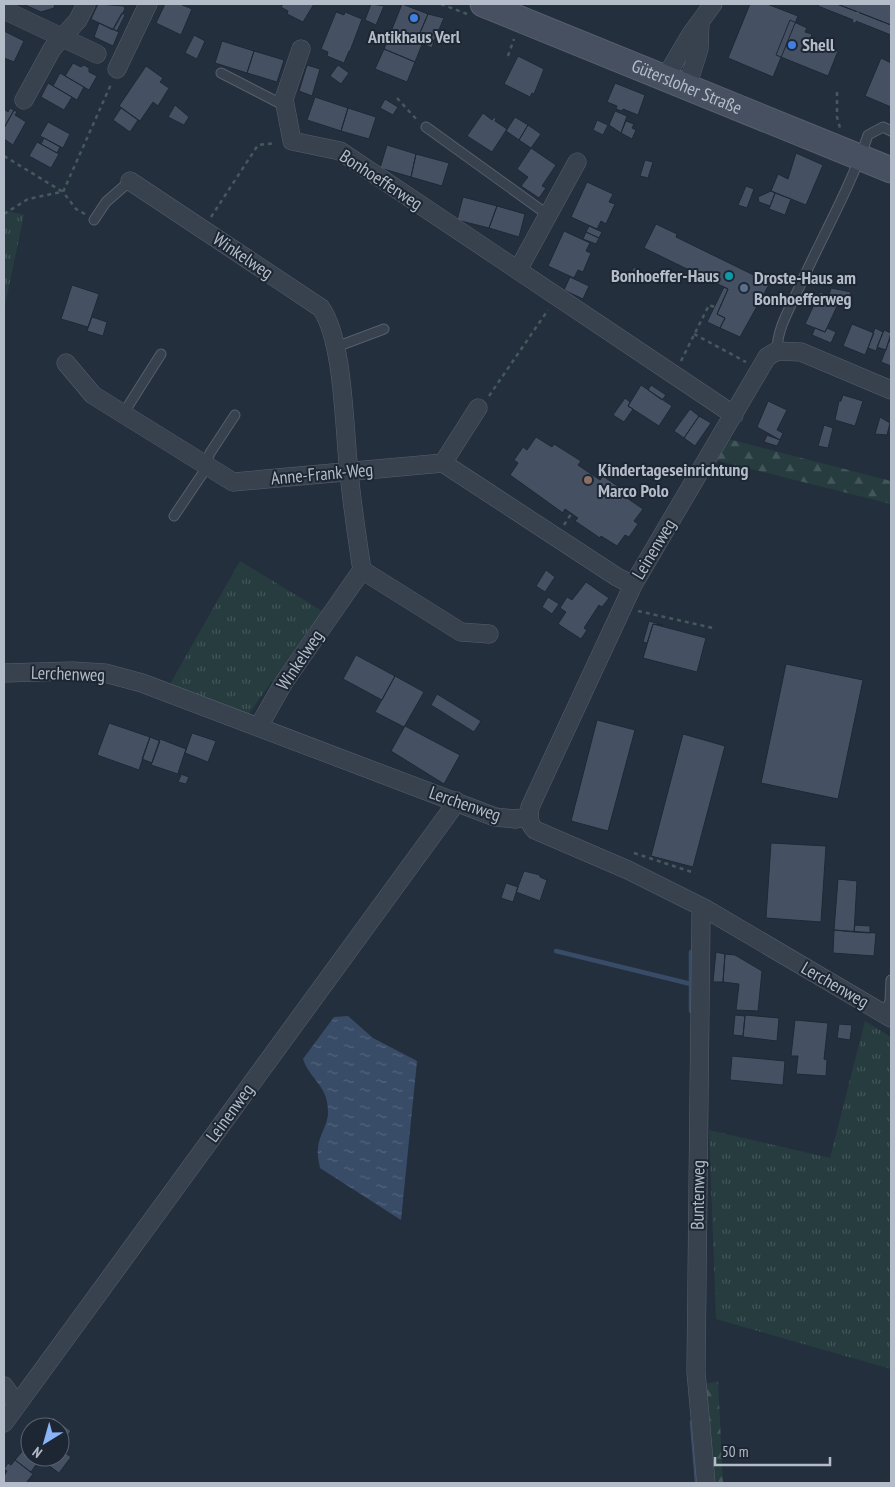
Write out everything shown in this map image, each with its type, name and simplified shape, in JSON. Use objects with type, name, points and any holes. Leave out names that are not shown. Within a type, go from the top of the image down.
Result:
[{"type":"main road","name":"Gütersloher Straße","points":[[483,4],[891,170]]},
{"type":"street","points":[[24,100],[52,48],[78,20],[86,4]]},
{"type":"street","points":[[117,69],[148,4]]},
{"type":"street","points":[[676,82],[691,34],[713,4]]},
{"type":"street","points":[[4,10],[97,54]]},
{"type":"street","points":[[292,141],[284,98],[301,49]]},
{"type":"street","name":"Bonhoefferweg","points":[[292,141],[340,151],[734,414]]},
{"type":"street","points":[[518,270],[577,162]]},
{"type":"street","name":"Winkelweg","points":[[130,181],[321,308],[328,318],[336,347],[349,472],[362,570],[284,682],[259,726]]},
{"type":"street","points":[[777,351],[801,352],[891,390]]},
{"type":"street","name":"Leinenweg","points":[[529,817],[530,808],[633,585],[767,357],[777,351]]},
{"type":"street","name":"Anne-Frank-Weg","points":[[66,363],[93,395],[233,482],[443,463]]},
{"type":"street","points":[[478,408],[443,463],[617,577],[633,585]]},
{"type":"street","points":[[362,570],[461,632],[489,634]]},
{"type":"street","name":"Lerchenweg","points":[[4,673],[72,671],[105,673],[169,692],[495,817],[515,820],[529,817],[530,825],[535,830],[628,870],[704,908],[887,1016]]},
{"type":"street","name":"Leinenweg","points":[[4,1423],[446,818],[456,801]]},
{"type":"street","name":"Buntenweg","points":[[704,908],[701,915],[696,1372],[706,1483]]},
{"type":"street","points":[[4,1386],[17,1404]]},
{"type":"lane","points":[[221,73],[285,106]]},
{"type":"lane","points":[[426,127],[548,215]]},
{"type":"lane","points":[[777,351],[777,336],[860,157],[868,135],[883,128],[891,131]]},
{"type":"lane","points":[[94,220],[106,202],[130,181]]},
{"type":"lane","points":[[336,347],[384,329]]},
{"type":"lane","points":[[123,414],[161,354]]},
{"type":"lane","points":[[174,516],[203,473],[210,453],[234,415]]},
{"type":"lane","points":[[887,1016],[891,980]]},
{"type":"path","points":[[854,22],[858,12]]},
{"type":"path","points":[[508,56],[516,34]]},
{"type":"path","points":[[63,192],[117,69]]},
{"type":"path","points":[[837,92],[838,122]]},
{"type":"path","points":[[396,98],[426,127]]},
{"type":"path","points":[[203,229],[258,145],[292,141]]},
{"type":"path","points":[[4,156],[63,192],[76,209],[94,220]]},
{"type":"path","points":[[4,214],[28,200],[63,192]]},
{"type":"path","points":[[478,408],[486,402],[558,297]]},
{"type":"path","points":[[675,374],[709,305],[715,307]]},
{"type":"path","points":[[694,334],[760,369]]},
{"type":"path","points":[[622,607],[713,628]]},
{"type":"path","points":[[634,853],[695,873]]},
{"type":"green space","points":[[4,210],[24,215],[4,310]]},
{"type":"green space","points":[[728,439],[891,481],[891,504],[715,460]]},
{"type":"green space","points":[[240,561],[322,611],[248,715],[170,684]]},
{"type":"green space","points":[[865,1021],[891,1037],[891,1369],[716,1319],[709,1130],[830,1158]]},
{"type":"green space","points":[[718,1381],[723,1483],[714,1483],[705,1384]]},
{"type":"water","points":[[348,1016],[373,1038],[417,1061],[401,1220],[320,1168],[318,1144],[327,1121],[327,1102],[322,1089],[303,1059],[334,1017]]},
{"type":"building","points":[[23,4],[55,4],[54,8],[41,12]]},
{"type":"building","points":[[98,4],[124,6],[125,9],[113,30],[91,19]]},
{"type":"building","points":[[165,4],[180,4],[192,9],[181,35],[156,23]]},
{"type":"building","points":[[283,4],[314,4],[303,22],[287,14],[288,11],[281,7]]},
{"type":"building","points":[[371,4],[384,6],[376,25],[365,20]]},
{"type":"building","points":[[402,4],[428,14],[419,35],[425,37],[415,62],[384,49]]},
{"type":"building","points":[[750,4],[767,4],[798,16],[773,77],[728,58]]},
{"type":"building","points":[[819,4],[837,4],[891,25],[891,35],[818,6]]},
{"type":"building","points":[[837,4],[891,4],[891,25],[858,12]]},
{"type":"building","points":[[336,12],[344,15],[345,12],[362,19],[344,63],[327,56],[328,52],[321,49]]},
{"type":"building","points":[[122,13],[125,15],[117,31],[113,29]]},
{"type":"building","points":[[428,14],[444,18],[434,41],[419,35]]},
{"type":"building","points":[[790,20],[807,28],[805,32],[812,34],[810,39],[838,51],[828,76],[776,55]]},
{"type":"building","points":[[99,23],[119,32],[113,46],[94,37]]},
{"type":"building","points":[[4,31],[24,41],[14,62],[4,58]]},
{"type":"building","points":[[194,35],[205,41],[197,59],[185,53]]},
{"type":"building","points":[[425,37],[434,41],[432,48],[423,44]]},
{"type":"building","points":[[222,41],[254,51],[247,73],[215,63]]},
{"type":"building","points":[[384,49],[415,62],[407,82],[375,69]]},
{"type":"building","points":[[254,51],[284,60],[277,82],[247,73]]},
{"type":"building","points":[[518,56],[544,69],[534,94],[532,93],[530,97],[504,84]]},
{"type":"building","points":[[881,58],[891,63],[891,107],[865,96]]},
{"type":"building","points":[[73,63],[81,67],[84,65],[89,68],[89,72],[97,76],[89,90],[65,76]]},
{"type":"building","points":[[307,65],[320,69],[312,96],[299,91]]},
{"type":"building","points":[[338,65],[349,73],[341,84],[330,76]]},
{"type":"building","points":[[146,66],[163,78],[160,82],[169,88],[158,106],[153,102],[140,121],[119,106]]},
{"type":"building","points":[[60,73],[84,87],[77,100],[53,86]]},
{"type":"building","points":[[48,83],[72,97],[64,110],[41,97]]},
{"type":"building","points":[[615,83],[645,95],[638,115],[623,109],[622,111],[616,109],[617,106],[607,102]]},
{"type":"building","points":[[315,97],[348,108],[341,131],[307,120]]},
{"type":"building","points":[[385,99],[398,107],[393,115],[380,108]]},
{"type":"building","points":[[175,105],[189,117],[184,125],[168,117]]},
{"type":"building","points":[[10,108],[14,110],[4,128],[4,109],[8,112]]},
{"type":"building","points":[[121,108],[138,120],[130,132],[113,120]]},
{"type":"building","points":[[348,108],[376,117],[369,139],[341,131]]},
{"type":"building","points":[[14,110],[17,112],[15,115],[26,122],[13,145],[4,139],[4,128]]},
{"type":"building","points":[[615,111],[627,116],[621,133],[609,125]]},
{"type":"building","points":[[483,113],[492,120],[494,117],[495,121],[507,129],[492,152],[467,136]]},
{"type":"building","points":[[515,117],[528,125],[519,140],[506,131]]},
{"type":"building","points":[[597,120],[608,125],[603,135],[593,130]]},
{"type":"building","points":[[626,121],[634,124],[632,128],[636,130],[632,139],[621,133]]},
{"type":"building","points":[[48,122],[70,134],[63,148],[40,136]]},
{"type":"building","points":[[528,125],[541,134],[531,148],[519,140]]},
{"type":"building","points":[[44,138],[60,147],[57,153],[41,144]]},
{"type":"building","points":[[37,142],[59,154],[51,168],[29,156]]},
{"type":"building","points":[[387,145],[416,154],[411,177],[380,168]]},
{"type":"building","points":[[531,148],[556,165],[542,186],[546,188],[539,198],[521,186],[528,177],[517,169]]},
{"type":"building","points":[[796,153],[823,165],[806,205],[771,191],[778,174],[788,179]]},
{"type":"building","points":[[416,154],[449,163],[442,186],[411,177]]},
{"type":"building","points":[[645,160],[653,162],[648,178],[640,176]]},
{"type":"building","points":[[587,182],[613,194],[609,202],[615,204],[606,224],[601,221],[597,229],[571,217]]},
{"type":"building","points":[[746,186],[754,189],[747,208],[738,205]]},
{"type":"building","points":[[771,191],[775,193],[770,206],[759,202],[758,197]]},
{"type":"building","points":[[775,193],[791,199],[785,215],[769,209]]},
{"type":"building","points":[[463,197],[497,206],[489,228],[457,220]]},
{"type":"building","points":[[497,206],[525,214],[519,237],[489,228]]},
{"type":"building","name":"Bonhoeffer-Haus","points":[[656,224],[677,234],[676,237],[770,283],[740,337],[720,328],[725,318],[717,314],[728,289],[644,248]]},
{"type":"building","points":[[589,226],[602,232],[599,238],[586,232]]},
{"type":"building","points":[[564,231],[590,243],[586,251],[591,253],[583,272],[578,270],[574,278],[548,266]]},
{"type":"building","points":[[586,232],[599,238],[596,244],[583,239]]},
{"type":"building","points":[[634,267],[640,270],[635,281],[628,278]]},
{"type":"building","points":[[570,277],[589,286],[583,299],[564,290]]},
{"type":"building","points":[[72,285],[99,294],[88,327],[61,319]]},
{"type":"building","points":[[724,287],[728,289],[717,314],[725,318],[720,328],[707,322]]},
{"type":"building","points":[[831,288],[851,292],[849,299],[841,298],[840,300],[829,295]]},
{"type":"building","points":[[820,292],[840,300],[825,332],[805,324]]},
{"type":"building","points":[[92,317],[107,322],[103,336],[87,331]]},
{"type":"building","points":[[852,324],[874,333],[865,355],[843,346]]},
{"type":"building","points":[[815,328],[825,332],[827,328],[836,332],[831,343],[812,335]]},
{"type":"building","points":[[875,328],[883,332],[876,351],[868,348]]},
{"type":"building","points":[[884,330],[891,333],[886,350],[877,347]]},
{"type":"building","points":[[889,341],[891,342],[891,366],[881,362]]},
{"type":"building","points":[[641,385],[672,406],[659,426],[628,406]]},
{"type":"building","points":[[651,385],[666,395],[662,400],[648,390]]},
{"type":"building","points":[[843,395],[863,401],[855,426],[835,420],[839,401],[841,401]]},
{"type":"building","points":[[625,398],[630,402],[628,406],[633,409],[624,422],[613,415]]},
{"type":"building","points":[[768,401],[787,410],[777,430],[783,433],[780,440],[757,427]]},
{"type":"building","points":[[690,409],[699,416],[684,438],[674,431]]},
{"type":"building","points":[[699,416],[711,423],[695,446],[684,438]]},
{"type":"building","points":[[880,417],[890,423],[887,435],[875,434]]},
{"type":"building","points":[[824,425],[833,428],[828,448],[818,446]]},
{"type":"building","points":[[767,435],[780,440],[777,446],[764,442]]},
{"type":"building","points":[[536,437],[552,447],[554,444],[581,461],[578,465],[600,480],[603,476],[629,494],[627,498],[643,509],[634,521],[638,524],[629,537],[625,535],[617,546],[601,536],[600,538],[575,521],[578,518],[565,509],[563,513],[510,475],[518,463],[514,460],[523,447],[527,450]]},
{"type":"building","points":[[546,570],[555,577],[545,592],[536,586]]},
{"type":"building","points":[[586,582],[609,598],[602,607],[599,605],[584,628],[587,630],[581,639],[558,624],[566,612],[560,608],[567,597],[572,600]]},
{"type":"building","points":[[548,597],[559,604],[552,614],[542,607]]},
{"type":"building","points":[[649,621],[663,625],[653,624],[647,643],[643,642]]},
{"type":"building","points":[[653,624],[706,638],[697,672],[643,658]]},
{"type":"building","points":[[356,655],[395,676],[382,700],[343,679]]},
{"type":"building","points":[[786,664],[863,680],[838,799],[761,783]]},
{"type":"building","points":[[395,676],[424,692],[404,727],[375,712]]},
{"type":"building","points":[[437,694],[481,721],[474,732],[431,705]]},
{"type":"building","points":[[597,720],[635,730],[608,831],[571,821]]},
{"type":"building","points":[[109,723],[150,737],[139,770],[97,755]]},
{"type":"building","points":[[405,726],[460,755],[444,784],[391,751]]},
{"type":"building","points":[[192,733],[216,741],[208,762],[185,753]]},
{"type":"building","points":[[683,734],[725,746],[693,867],[651,856]]},
{"type":"building","points":[[150,737],[160,741],[152,763],[142,759]]},
{"type":"building","points":[[160,739],[186,749],[178,773],[189,777],[186,784],[178,782],[181,775],[151,765]]},
{"type":"building","points":[[771,843],[826,846],[821,922],[766,918]]},
{"type":"building","points":[[524,871],[540,875],[540,877],[547,880],[540,901],[516,892]]},
{"type":"building","points":[[838,879],[857,881],[854,932],[834,930]]},
{"type":"building","points":[[506,883],[518,887],[513,902],[501,898]]},
{"type":"building","points":[[855,925],[870,926],[870,933],[854,932]]},
{"type":"building","points":[[834,930],[876,933],[874,956],[833,953]]},
{"type":"building","points":[[716,952],[725,954],[723,982],[713,982]]},
{"type":"building","points":[[725,954],[735,955],[762,971],[758,1011],[736,1010],[739,984],[723,982]]},
{"type":"building","points":[[735,1015],[745,1016],[743,1036],[733,1035]]},
{"type":"building","points":[[745,1015],[779,1018],[777,1041],[743,1037]]},
{"type":"building","points":[[795,1020],[828,1023],[824,1059],[827,1060],[826,1076],[796,1074],[798,1056],[791,1056]]},
{"type":"building","points":[[839,1024],[852,1025],[850,1040],[837,1038]]},
{"type":"building","points":[[732,1056],[785,1061],[783,1085],[730,1080]]},
{"type":"building","points":[[20,1454],[20,1464],[15,1460]]},
{"type":"building","points":[[15,1460],[20,1464],[20,1467],[24,1467],[33,1474],[26,1483],[4,1483],[4,1476],[7,1471],[4,1469],[8,1463],[11,1465]]},
{"type":"building","points":[[24,1467],[34,1467],[31,1472]]},
{"type":"building","points":[[51,1467],[64,1467],[59,1473]]},
{"type":"waterway","points":[[556,951],[691,984]]},
{"type":"waterway","points":[[691,952],[691,1011]]},
{"type":"waterway","points":[[692,1422],[697,1483]]},
{"type":"place","name":"Antikhaus Verl","points":[[414,18]]},
{"type":"place","name":"Shell","points":[[792,45]]},
{"type":"place","name":"Bonhoeffer-Haus","points":[[729,276]]},
{"type":"place","name":"Droste-Haus am Bonhoefferweg","points":[[744,288]]},
{"type":"place","name":"Kindertageseinrichtung Marco Polo","points":[[588,480]]}]
